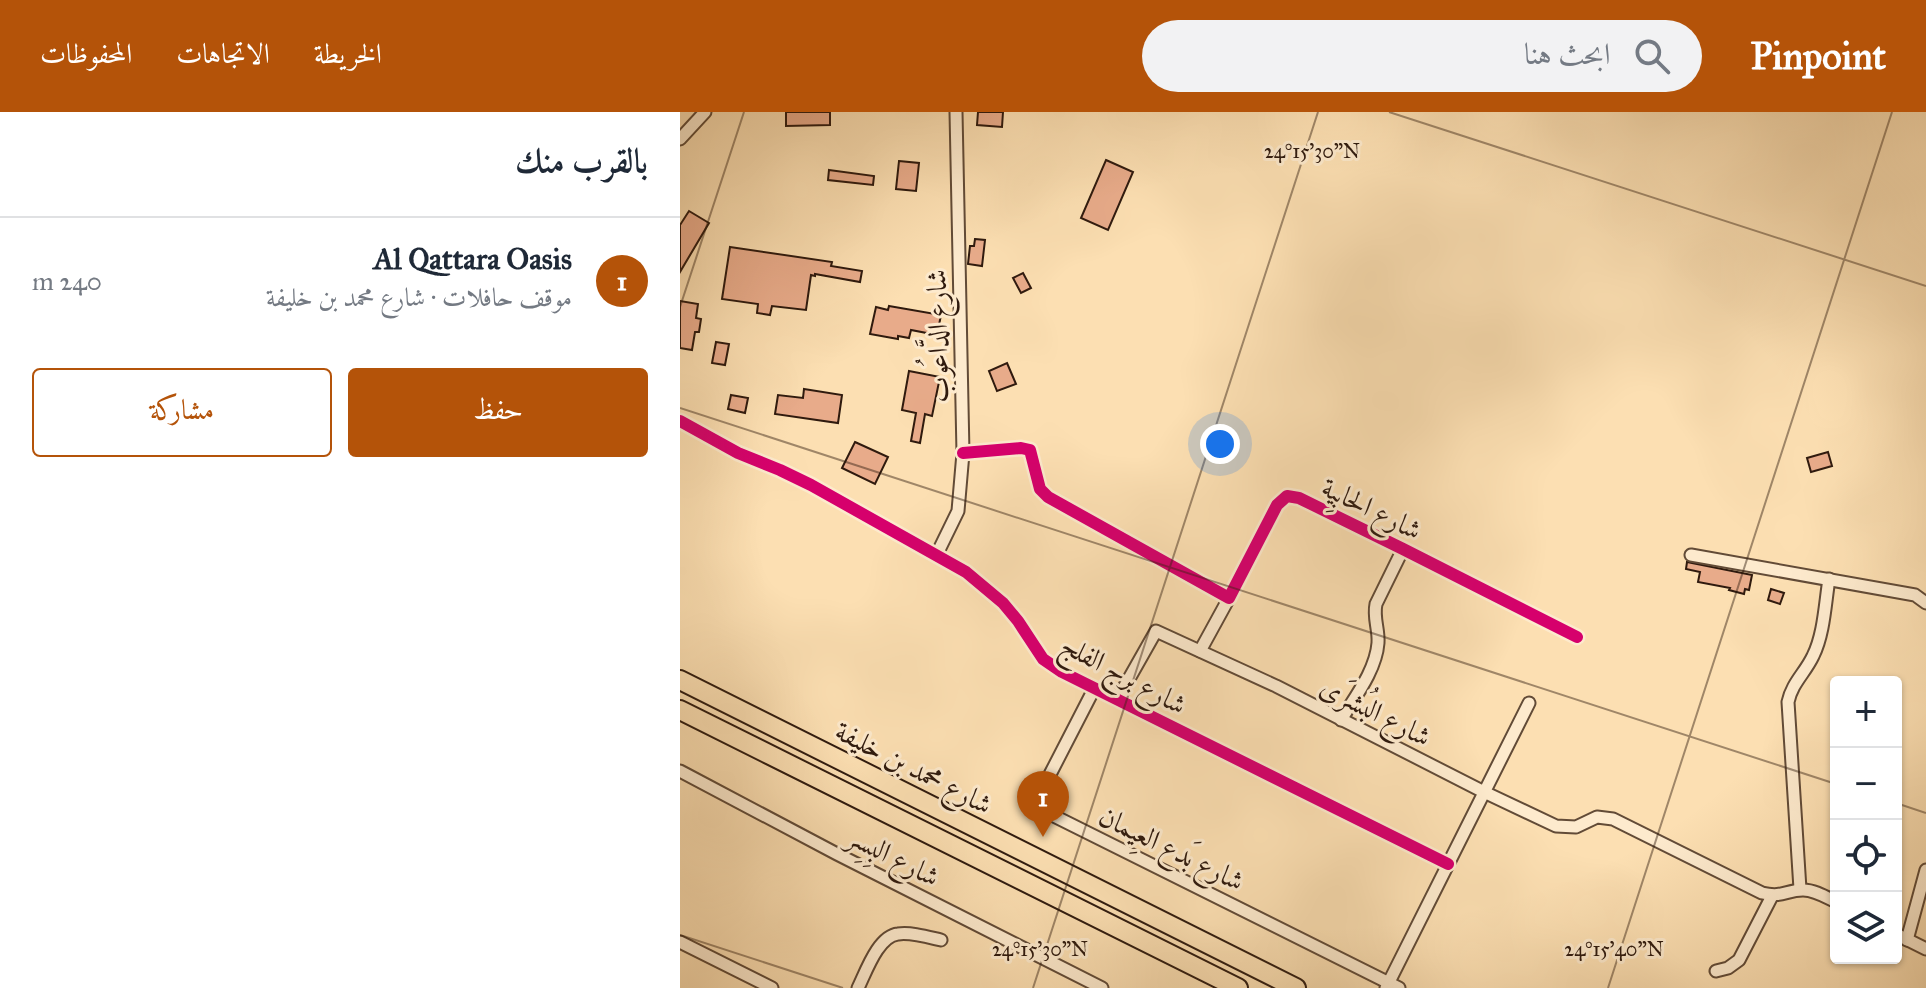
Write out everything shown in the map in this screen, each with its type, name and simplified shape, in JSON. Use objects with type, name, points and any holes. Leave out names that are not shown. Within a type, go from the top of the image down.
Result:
[{"type":"highway","name":"شارع محمد بن خليفة","points":[[680,680],[1296,988]]},
{"type":"highway","name":"شارع محمد بن خليفة","points":[[685,715],[1238,988]]},
{"type":"street","points":[[680,139],[705,112]]},
{"type":"street","name":"شارع الدَّاعُوب","points":[[937,554],[958,511],[963,453],[956,112]]},
{"type":"street","name":"شارع برج الفلج","points":[[680,421],[738,453],[811,485],[966,572],[1003,603],[1043,659],[1062,672],[1448,864]]},
{"type":"street","points":[[963,453],[1021,448],[1030,450],[1040,489],[1048,497],[1229,598],[1200,651]]},
{"type":"street","name":"شارع الحابِية","points":[[1229,598],[1277,505],[1287,496],[1299,498],[1577,637]]},
{"type":"street","points":[[1341,720],[1376,656],[1376,604],[1403,549]]},
{"type":"street","points":[[1691,555],[1915,595],[1926,603]]},
{"type":"street","points":[[1800,889],[1788,702],[1795,682],[1817,647],[1829,579]]},
{"type":"street","name":"شارع البُشرَى","points":[[1117,700],[1156,631],[1276,686],[1556,826],[1576,827],[1597,817],[1613,819],[1772,896]]},
{"type":"street","name":"شارع بَدع العِيمان","points":[[1094,689],[1043,788],[1040,797],[1048,813],[1391,986]]},
{"type":"street","points":[[1391,986],[1529,703]]},
{"type":"street","name":"شارع البِسِر","points":[[680,771],[1086,984],[1102,988]]},
{"type":"street","points":[[1902,934],[1926,870]]},
{"type":"street","points":[[1716,971],[1728,968],[1739,960],[1772,896],[1800,889],[1830,899]]},
{"type":"street","points":[[858,988],[878,948],[892,935],[901,933],[941,940]]},
{"type":"street","points":[[1902,937],[1926,949]]},
{"type":"street","points":[[680,942],[772,988]]},
{"type":"building","points":[[786,112],[830,112],[830,125],[786,126]]},
{"type":"building","points":[[978,112],[1003,112],[1002,127],[977,125]]},
{"type":"building","points":[[1106,160],[1133,172],[1108,230],[1081,218]]},
{"type":"building","points":[[899,161],[919,163],[916,191],[896,189]]},
{"type":"building","points":[[829,170],[874,176],[873,185],[828,180]]},
{"type":"building","points":[[689,211],[709,223],[680,272],[680,225]]},
{"type":"building","points":[[975,239],[985,240],[982,266],[968,264],[970,246],[974,246]]},
{"type":"building","points":[[730,247],[832,262],[831,266],[862,271],[860,282],[811,275],[806,310],[772,306],[770,315],[757,313],[758,304],[722,299]]},
{"type":"building","points":[[1023,273],[1031,288],[1021,293],[1013,278]]},
{"type":"building","points":[[680,301],[698,304],[696,318],[701,319],[692,350],[680,348]]},
{"type":"building","points":[[889,306],[941,315],[937,335],[911,330],[909,338],[870,334],[876,307],[888,310]]},
{"type":"building","points":[[716,342],[729,344],[725,365],[712,363]]},
{"type":"building","points":[[1007,363],[1016,384],[997,391],[989,371]]},
{"type":"building","points":[[909,371],[940,377],[932,416],[925,414],[920,443],[911,441],[916,413],[902,410]]},
{"type":"building","points":[[804,389],[842,395],[838,423],[775,414],[778,395],[803,398]]},
{"type":"building","points":[[731,395],[748,398],[745,413],[728,409]]},
{"type":"building","points":[[855,442],[888,457],[875,484],[842,468]]},
{"type":"building","points":[[1828,452],[1832,466],[1811,472],[1807,458]]},
{"type":"building","points":[[1687,562],[1752,575],[1749,590],[1745,589],[1744,594],[1698,582],[1700,572],[1686,569]]},
{"type":"building","points":[[1771,589],[1784,593],[1780,604],[1768,600]]},
{"type":"cycle path","points":[[680,421],[738,453],[811,485],[966,572],[1003,603],[1043,659],[1062,672],[1448,864]]},
{"type":"cycle path","points":[[963,453],[1021,448],[1030,450],[1040,489],[1048,497],[1229,598],[1277,505],[1287,496],[1299,498],[1577,637]]},
{"type":"place","name":"Al Qattara Oasis","points":[[1043,837]]}]
